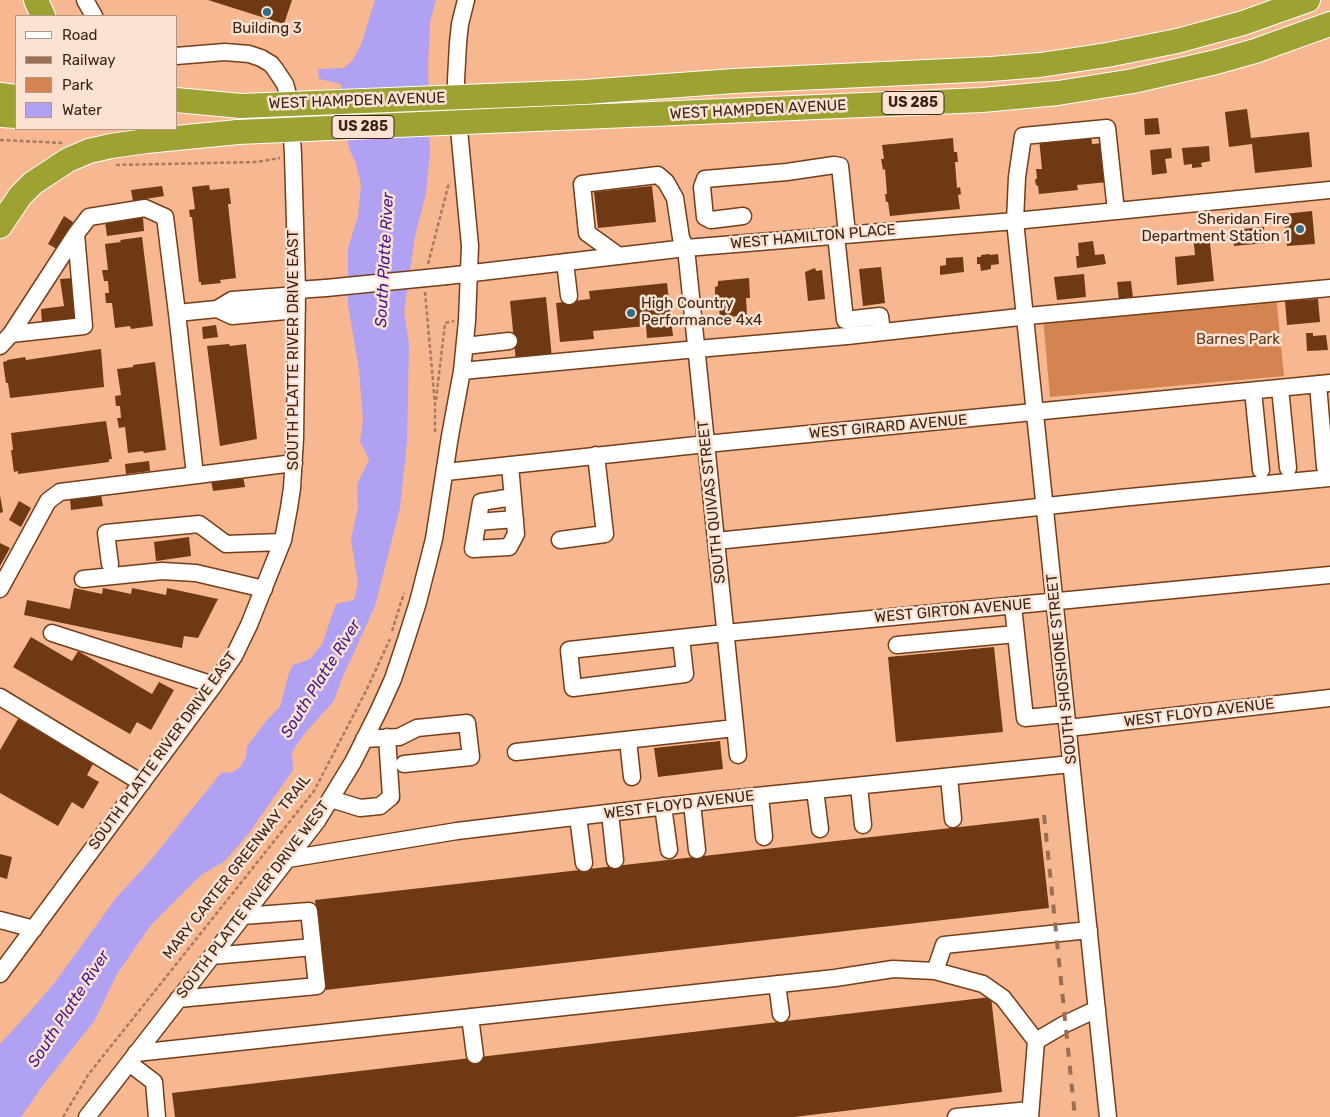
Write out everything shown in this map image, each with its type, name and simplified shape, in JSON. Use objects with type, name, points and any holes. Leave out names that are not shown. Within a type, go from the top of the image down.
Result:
[{"type":"highway","points":[[36,0],[43,15]]},
{"type":"highway","name":"WEST HAMPDEN AVENUE","points":[[178,107],[488,96],[734,81],[991,69],[1107,55],[1177,41],[1250,21],[1308,0]]},
{"type":"highway","name":"WEST HAMPDEN AVENUE","points":[[178,129],[238,132],[488,122],[962,101],[1058,93],[1124,83],[1216,62],[1255,51],[1330,24]]},
{"type":"highway","points":[[0,96],[15,97]]},
{"type":"highway","points":[[178,100],[241,106]]},
{"type":"highway","points":[[0,115],[15,116]]},
{"type":"highway","points":[[0,226],[20,196],[33,184],[68,160],[89,151],[128,144],[238,132]]},
{"type":"street","points":[[85,0],[93,15]]},
{"type":"street","name":"SOUTH PLATTE RIVER DRIVE WEST","points":[[87,1117],[317,822],[364,739],[393,679],[418,602],[434,539],[465,346],[470,246],[457,108],[458,43],[460,24],[466,0]]},
{"type":"street","name":"SOUTH PLATTE RIVER DRIVE EAST","points":[[0,974],[214,686],[234,656],[249,625],[282,542],[292,488],[294,463],[297,299],[290,102],[285,84],[271,64],[261,58],[226,52],[178,56]]},
{"type":"street","name":"SOUTH SHOSHONE STREET","points":[[1108,1117],[1015,220],[1016,177],[1023,136],[1107,128],[1116,210]]},
{"type":"street","points":[[708,246],[702,187],[705,179],[787,172],[834,165],[840,166],[845,320],[880,316],[882,332]]},
{"type":"street","name":"SOUTH QUIVAS STREET","points":[[619,256],[587,233],[582,184],[658,175],[666,182],[675,198],[681,238],[686,248],[738,756]]},
{"type":"street","name":"WEST HAMILTON PLACE","points":[[177,313],[218,310],[232,316],[297,299],[326,288],[468,274],[686,248],[1015,220],[1330,190]]},
{"type":"street","points":[[0,346],[11,334],[89,217],[145,208],[165,217],[195,475]]},
{"type":"street","points":[[706,217],[711,220],[743,216]]},
{"type":"street","points":[[11,334],[84,326],[76,234]]},
{"type":"street","points":[[565,262],[569,296]]},
{"type":"street","points":[[462,372],[696,346],[882,332],[1330,288]]},
{"type":"street","points":[[465,346],[509,341]]},
{"type":"street","points":[[606,347],[638,344],[650,346],[696,346]]},
{"type":"street","points":[[716,541],[1045,507],[1328,473],[1324,384]]},
{"type":"street","name":"WEST GIRARD AVENUE","points":[[446,472],[706,444],[1324,384]]},
{"type":"street","points":[[1280,388],[1288,468]]},
{"type":"street","points":[[1253,391],[1261,470]]},
{"type":"street","points":[[560,540],[604,534],[596,456]]},
{"type":"street","points":[[0,589],[48,501],[60,492],[294,463]]},
{"type":"street","points":[[510,465],[513,497],[515,519],[516,534],[509,546],[473,549],[481,502],[513,497]]},
{"type":"street","points":[[478,522],[515,519]]},
{"type":"street","points":[[110,564],[106,532],[199,524],[226,544],[282,542]]},
{"type":"street","points":[[83,579],[162,571],[196,573],[264,589]]},
{"type":"street","name":"WEST GIRTON AVENUE","points":[[681,638],[685,674],[573,688],[569,650],[725,633],[1330,575]]},
{"type":"street","points":[[897,645],[1016,634],[1014,606]]},
{"type":"street","points":[[52,633],[214,686]]},
{"type":"street","name":"WEST FLOYD AVENUE","points":[[1016,634],[1026,718],[1067,721],[1330,698]]},
{"type":"street","points":[[0,697],[142,783]]},
{"type":"street","points":[[364,739],[398,737],[417,728],[467,723],[470,757],[404,764]]},
{"type":"street","points":[[516,752],[735,728]]},
{"type":"street","points":[[331,799],[360,808],[380,806],[391,797],[387,738]]},
{"type":"street","points":[[628,740],[632,777]]},
{"type":"street","name":"WEST FLOYD AVENUE","points":[[288,859],[457,831],[663,806],[1072,764]]},
{"type":"street","points":[[949,777],[953,819]]},
{"type":"street","points":[[859,786],[863,825]]},
{"type":"street","points":[[815,790],[820,829]]},
{"type":"street","points":[[760,796],[764,836]]},
{"type":"street","points":[[692,803],[697,850]]},
{"type":"street","points":[[663,806],[669,850]]},
{"type":"street","points":[[610,813],[615,860]]},
{"type":"street","points":[[578,817],[584,864]]},
{"type":"street","points":[[178,999],[317,986],[309,911],[243,916]]},
{"type":"street","points":[[0,920],[34,929]]},
{"type":"street","points":[[936,971],[944,945],[1089,930]]},
{"type":"street","points":[[212,956],[313,947]]},
{"type":"street","points":[[132,1058],[470,1017],[778,984],[894,969],[936,971],[983,984],[1003,998],[1036,1041],[1030,1114],[956,1117]]},
{"type":"street","points":[[778,984],[781,1014]]},
{"type":"street","points":[[1036,1041],[1065,1024],[1097,1009]]},
{"type":"street","points":[[470,1017],[475,1055]]},
{"type":"street","points":[[132,1058],[154,1082],[157,1117]]},
{"type":"path","points":[[427,268],[451,176]]},
{"type":"path","points":[[425,286],[425,309],[435,404],[434,435]]},
{"type":"path","points":[[435,404],[440,379],[445,323],[458,321]]},
{"type":"path","name":"MARY CARTER GREENWAY TRAIL","points":[[63,1117],[88,1075],[314,791],[366,691],[390,639],[406,588]]},
{"type":"green space","name":"Barnes Park","points":[[1276,296],[1284,376],[1050,397],[1043,317]]},
{"type":"water","name":"South Platte River","points":[[375,0],[436,0],[430,22],[428,65],[430,153],[426,193],[415,236],[404,312],[409,343],[407,442],[400,508],[375,606],[334,701],[305,733],[292,752],[293,770],[249,833],[225,861],[201,875],[151,925],[117,974],[95,1020],[44,1084],[21,1117],[0,1117],[0,1044],[56,981],[116,898],[150,861],[221,773],[233,772],[241,766],[246,757],[247,746],[267,720],[280,707],[293,665],[310,659],[322,644],[336,604],[354,600],[358,583],[351,539],[358,507],[357,484],[369,460],[360,441],[363,420],[359,370],[348,305],[348,248],[358,216],[361,184],[355,161],[349,149],[341,84],[319,79],[318,69],[344,68],[352,61],[361,45]]},
{"type":"building","name":"Building 3","points":[[208,0],[292,0],[284,24]]},
{"type":"building","points":[[1247,109],[1251,138],[1309,132],[1312,167],[1255,173],[1252,144],[1229,147],[1225,112]]},
{"type":"building","points":[[1158,118],[1160,134],[1145,135],[1144,119]]},
{"type":"building","points":[[1091,132],[1092,144],[1104,143],[1108,182],[1077,185],[1078,190],[1039,194],[1035,180],[1037,178],[1036,169],[1042,169],[1039,138]]},
{"type":"building","points":[[953,138],[954,152],[957,152],[958,162],[955,162],[957,188],[960,187],[961,194],[958,195],[960,209],[890,216],[885,194],[887,194],[885,169],[883,170],[881,159],[884,159],[882,145]]},
{"type":"building","points":[[1209,146],[1210,161],[1201,163],[1202,167],[1192,168],[1192,164],[1184,165],[1182,148]]},
{"type":"building","points":[[1171,148],[1172,158],[1165,159],[1167,173],[1152,175],[1150,150]]},
{"type":"building","points":[[209,185],[210,190],[229,188],[231,204],[228,204],[236,278],[220,280],[221,283],[201,285],[201,282],[199,282],[192,217],[190,217],[189,210],[195,209],[192,187]]},
{"type":"building","points":[[162,186],[164,196],[133,201],[131,190]]},
{"type":"building","points":[[652,186],[656,222],[598,228],[594,192]]},
{"type":"building","name":"Sheridan Fire Department Station 1","points":[[1312,211],[1315,244],[1287,246],[1284,214]]},
{"type":"building","points":[[64,216],[73,222],[57,249],[48,244]]},
{"type":"building","points":[[143,217],[144,231],[107,236],[105,222]]},
{"type":"building","points":[[1264,227],[1265,243],[1234,246],[1232,230]]},
{"type":"building","points":[[1209,234],[1214,281],[1177,285],[1175,257],[1195,255],[1193,235]]},
{"type":"building","points":[[142,237],[153,326],[131,329],[130,326],[115,328],[112,303],[106,303],[105,293],[109,293],[108,281],[104,281],[102,270],[108,270],[105,244]]},
{"type":"building","points":[[1093,241],[1095,255],[1104,254],[1106,264],[1077,268],[1076,256],[1079,256],[1078,243]]},
{"type":"building","points":[[998,254],[999,264],[991,265],[991,269],[981,271],[980,264],[977,264],[977,257]]},
{"type":"building","points":[[963,257],[964,272],[940,275],[940,266],[946,265],[946,258]]},
{"type":"building","points":[[881,267],[885,303],[863,306],[859,269]]},
{"type":"building","points":[[815,268],[816,271],[822,270],[825,299],[808,301],[805,272]]},
{"type":"building","points":[[1084,274],[1086,297],[1057,300],[1054,277]]},
{"type":"building","points":[[75,278],[77,319],[42,323],[41,309],[64,306],[60,279]]},
{"type":"building","points":[[749,278],[750,298],[746,298],[747,315],[720,318],[718,295],[715,295],[715,287],[718,286],[718,281]]},
{"type":"building","points":[[1131,281],[1133,298],[1119,300],[1117,282]]},
{"type":"building","name":"High Country Performance 4x4","points":[[667,283],[673,336],[647,338],[646,326],[593,331],[594,339],[560,342],[556,303],[590,299],[589,291]]},
{"type":"building","points":[[546,297],[552,358],[516,361],[510,301]]},
{"type":"building","points":[[1318,299],[1320,322],[1287,325],[1285,301]]},
{"type":"building","points":[[216,325],[218,337],[203,339],[202,327]]},
{"type":"building","points":[[1306,333],[1313,333],[1313,336],[1326,335],[1328,350],[1307,351]]},
{"type":"building","points":[[229,344],[230,346],[246,344],[257,439],[220,446],[207,346]]},
{"type":"building","points":[[101,349],[104,387],[10,398],[3,362],[25,357],[26,360]]},
{"type":"building","points":[[155,362],[166,450],[128,453],[125,427],[119,428],[117,418],[121,418],[120,406],[116,406],[115,396],[121,395],[117,369]]},
{"type":"building","points":[[106,421],[112,459],[109,459],[109,462],[18,474],[18,471],[14,472],[11,433]]},
{"type":"building","points":[[149,461],[150,471],[126,474],[125,464]]},
{"type":"building","points":[[243,476],[245,487],[213,491],[211,480]]},
{"type":"building","points":[[0,495],[3,512],[0,513]]},
{"type":"building","points":[[101,495],[103,506],[71,510],[70,499]]},
{"type":"building","points":[[19,501],[31,508],[21,527],[9,520]]},
{"type":"building","points":[[189,537],[191,556],[156,561],[154,542]]},
{"type":"building","points":[[0,543],[10,548],[0,566]]},
{"type":"building","points":[[74,588],[102,594],[103,588],[131,594],[132,588],[166,595],[167,588],[218,599],[198,638],[184,636],[182,648],[24,615],[27,600],[70,609]]},
{"type":"building","points":[[31,637],[72,661],[78,651],[152,694],[159,682],[174,690],[151,730],[137,722],[130,734],[13,667]]},
{"type":"building","points":[[994,647],[1003,732],[896,742],[888,657]]},
{"type":"building","points":[[18,719],[94,762],[87,775],[99,782],[83,809],[72,802],[58,826],[0,793],[0,750]]},
{"type":"building","points":[[720,741],[723,769],[658,777],[654,748]]},
{"type":"building","points":[[1039,818],[1049,908],[325,990],[315,900]]},
{"type":"building","points":[[0,854],[12,857],[7,879],[0,877]]},
{"type":"building","points":[[991,997],[1002,1092],[794,1117],[175,1117],[172,1093]]},
{"type":"railway","points":[[1044,815],[1075,1117]]},
{"type":"place","name":"Building 3","points":[[267,12]]},
{"type":"place","name":"Sheridan Fire Department Station 1","points":[[1300,229]]},
{"type":"place","name":"High Country Performance 4x4","points":[[631,313]]}]
